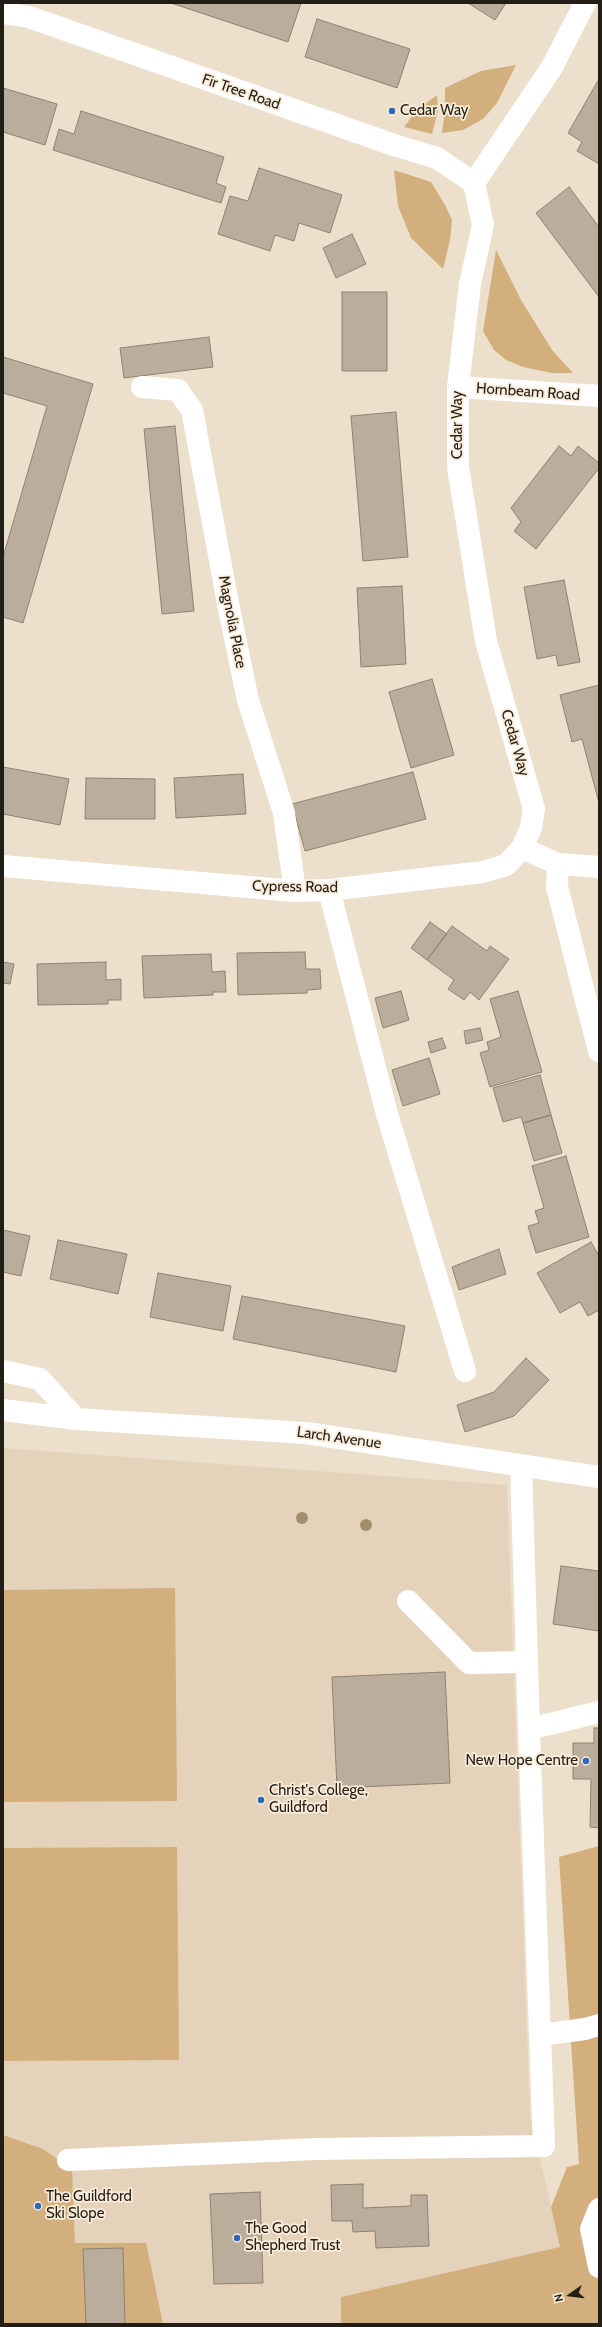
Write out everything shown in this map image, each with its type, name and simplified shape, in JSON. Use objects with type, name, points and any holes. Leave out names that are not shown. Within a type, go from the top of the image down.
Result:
[{"type":"street","points":[[474,183],[552,67],[585,3]]},
{"type":"street","name":"Fir Tree Road","points":[[3,13],[29,17],[394,145],[437,158],[474,183]]},
{"type":"street","name":"Cedar Way","points":[[474,183],[483,226],[470,284],[458,387],[458,467],[486,641],[534,809],[531,828],[522,848]]},
{"type":"street","name":"Magnolia Place","points":[[142,386],[178,390],[192,410],[248,700],[284,813],[295,891]]},
{"type":"street","name":"Hornbeam Road","points":[[458,387],[599,396]]},
{"type":"street","points":[[522,848],[558,864],[599,867]]},
{"type":"street","name":"Cypress Road","points":[[3,866],[295,891],[329,890],[483,872],[506,865],[522,848]]},
{"type":"street","points":[[558,864],[557,887],[599,1051]]},
{"type":"street","points":[[329,890],[387,1114],[465,1371]]},
{"type":"street","points":[[3,1371],[40,1379],[76,1419]]},
{"type":"street","name":"Larch Avenue","points":[[3,1410],[76,1419],[306,1432],[599,1477]]},
{"type":"street","points":[[68,2160],[316,2149],[544,2146],[521,1465]]},
{"type":"street","points":[[408,1601],[469,1662],[527,1662]]},
{"type":"street","points":[[529,1729],[599,1712]]},
{"type":"street","points":[[540,2035],[585,2029],[599,2025]]},
{"type":"street","points":[[599,2209],[591,2230],[599,2267]]},
{"type":"shaded area","points":[[516,65],[497,103],[483,119],[463,130],[442,133],[445,111],[445,88],[481,71]]},
{"type":"shaded area","points":[[437,95],[438,110],[432,134],[404,127],[416,111]]},
{"type":"shaded area","points":[[394,170],[431,182],[445,205],[452,220],[450,240],[443,269],[411,238],[398,206]]},
{"type":"shaded area","points":[[496,250],[521,300],[552,350],[573,373],[552,373],[523,367],[506,360],[494,350],[483,331]]},
{"type":"shaded area","name":"Christ's College, Guildford","points":[[3,1448],[507,1485],[530,2115],[578,2324],[3,2324]]},
{"type":"shaded area","points":[[175,1588],[177,1801],[3,1802],[3,1590]]},
{"type":"shaded area","points":[[599,1846],[599,2324],[341,2324],[341,2297],[560,2247],[551,2207],[567,2167],[579,2164],[559,1857]]},
{"type":"shaded area","points":[[177,1847],[179,2060],[3,2061],[3,1848]]},
{"type":"shaded area","name":"The Guildford Ski Slope","points":[[3,2135],[43,2149],[72,2170],[75,2243],[146,2243],[163,2324],[3,2324]]},
{"type":"building","points":[[171,3],[301,3],[288,42]]},
{"type":"building","points":[[468,3],[506,3],[495,20]]},
{"type":"building","points":[[317,19],[410,49],[397,88],[305,57]]},
{"type":"building","points":[[599,79],[599,164],[577,151],[582,142],[568,133]]},
{"type":"building","points":[[3,88],[57,104],[45,145],[3,132]]},
{"type":"building","points":[[81,111],[224,157],[216,183],[226,187],[221,203],[53,150],[59,129],[74,134]]},
{"type":"building","points":[[259,168],[342,195],[330,233],[299,223],[294,241],[275,235],[270,251],[218,234],[230,196],[248,201]]},
{"type":"building","points":[[569,187],[599,227],[599,297],[536,213]]},
{"type":"building","points":[[352,234],[366,264],[336,278],[323,248]]},
{"type":"building","points":[[342,292],[387,292],[387,371],[342,371]]},
{"type":"building","points":[[209,337],[213,367],[124,378],[120,348]]},
{"type":"building","points":[[3,357],[93,384],[23,623],[3,617],[3,557],[47,406],[3,393]]},
{"type":"building","points":[[396,412],[408,557],[363,561],[351,416]]},
{"type":"building","points":[[175,426],[194,611],[162,614],[144,429]]},
{"type":"building","points":[[559,446],[571,456],[578,446],[599,463],[599,468],[536,549],[514,531],[521,522],[511,508]]},
{"type":"building","points":[[564,580],[580,662],[558,666],[556,655],[537,659],[524,587]]},
{"type":"building","points":[[402,586],[406,664],[361,667],[357,588]]},
{"type":"building","points":[[432,679],[454,755],[411,768],[389,692]]},
{"type":"building","points":[[599,685],[599,803],[582,739],[572,742],[560,695]]},
{"type":"building","points":[[3,767],[69,779],[60,825],[3,814]]},
{"type":"building","points":[[413,772],[426,819],[305,851],[292,804]]},
{"type":"building","points":[[243,774],[246,814],[176,818],[174,778]]},
{"type":"building","points":[[86,778],[155,779],[155,819],[85,819]]},
{"type":"building","points":[[430,922],[447,934],[427,960],[411,948]]},
{"type":"building","points":[[452,926],[487,951],[490,946],[509,959],[479,1000],[470,992],[464,1000],[448,989],[454,980],[427,960]]},
{"type":"building","points":[[305,952],[306,969],[320,969],[321,989],[307,990],[307,993],[238,995],[237,953]]},
{"type":"building","points":[[211,954],[212,972],[225,971],[226,992],[213,992],[213,995],[144,998],[142,956]]},
{"type":"building","points":[[3,962],[14,964],[10,984],[3,983]]},
{"type":"building","points":[[106,962],[106,980],[121,979],[121,1000],[108,1000],[108,1004],[38,1005],[37,964]]},
{"type":"building","points":[[401,991],[409,1020],[383,1028],[375,998]]},
{"type":"building","points":[[518,991],[542,1072],[490,1087],[480,1053],[489,1050],[487,1042],[501,1037],[490,999]]},
{"type":"building","points":[[480,1028],[483,1040],[466,1044],[464,1031]]},
{"type":"building","points":[[442,1038],[446,1048],[431,1053],[428,1042]]},
{"type":"building","points":[[429,1058],[440,1094],[403,1106],[392,1070]]},
{"type":"building","points":[[540,1075],[551,1115],[523,1123],[521,1117],[503,1122],[493,1088]]},
{"type":"building","points":[[551,1115],[562,1153],[534,1161],[523,1123]]},
{"type":"building","points":[[566,1156],[589,1237],[536,1253],[528,1226],[539,1223],[535,1211],[544,1208],[532,1166]]},
{"type":"building","points":[[3,1230],[30,1236],[21,1276],[3,1272]]},
{"type":"building","points":[[58,1240],[127,1254],[118,1294],[50,1279]]},
{"type":"building","points":[[591,1242],[599,1256],[599,1310],[588,1316],[580,1302],[560,1313],[537,1273]]},
{"type":"building","points":[[499,1249],[506,1274],[459,1290],[452,1267]]},
{"type":"building","points":[[158,1273],[231,1286],[223,1331],[150,1317]]},
{"type":"building","points":[[242,1296],[405,1326],[396,1372],[233,1339]]},
{"type":"building","points":[[526,1358],[549,1380],[514,1416],[465,1432],[457,1405],[494,1392]]},
{"type":"building","points":[[561,1566],[599,1571],[599,1631],[553,1624]]},
{"type":"building","points":[[445,1672],[450,1783],[337,1788],[332,1677]]},
{"type":"building","name":"New Hope Centre","points":[[594,1728],[599,1728],[599,1828],[590,1827],[591,1779],[573,1779],[573,1743],[594,1743]]},
{"type":"building","points":[[363,2184],[363,2208],[411,2206],[411,2195],[427,2195],[429,2246],[376,2248],[375,2231],[353,2232],[352,2221],[332,2221],[331,2185]]},
{"type":"building","name":"The Good Shepherd Trust","points":[[260,2192],[263,2283],[214,2284],[210,2194]]},
{"type":"building","points":[[123,2248],[125,2324],[86,2324],[83,2249]]},
{"type":"place","name":"Cedar Way","points":[[392,111]]},
{"type":"place","name":"New Hope Centre","points":[[586,1761]]},
{"type":"place","name":"Christ's College, Guildford","points":[[261,1800]]},
{"type":"place","name":"The Guildford Ski Slope","points":[[38,2206]]},
{"type":"place","name":"The Good Shepherd Trust","points":[[237,2238]]}]
